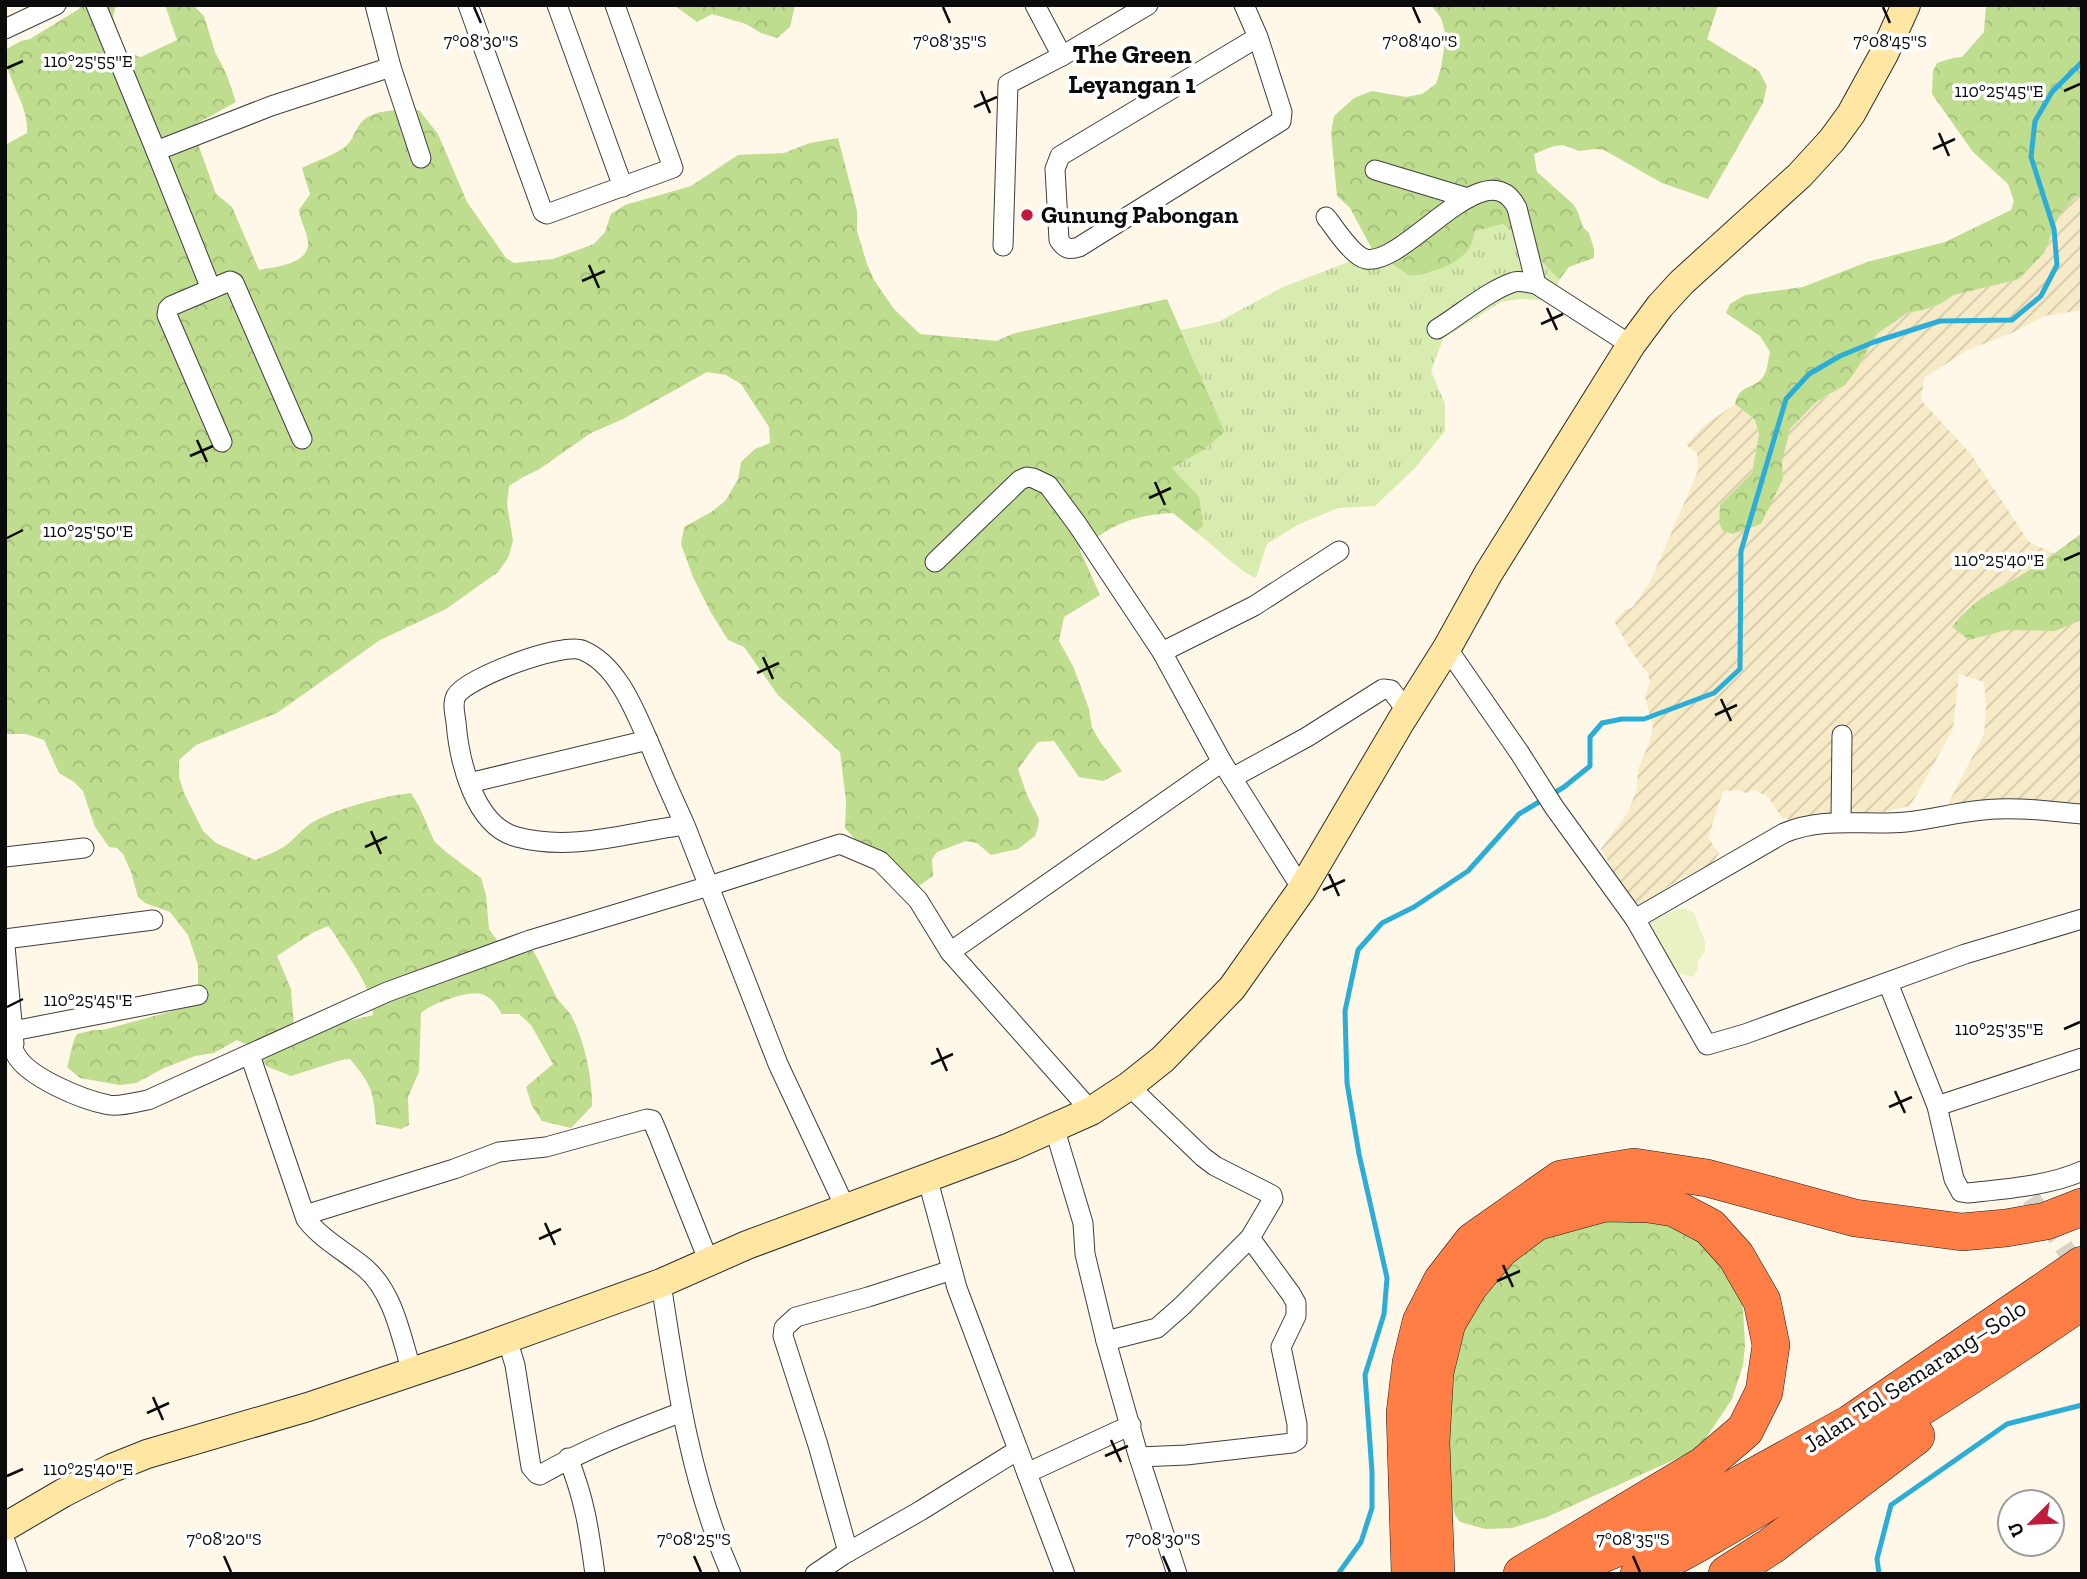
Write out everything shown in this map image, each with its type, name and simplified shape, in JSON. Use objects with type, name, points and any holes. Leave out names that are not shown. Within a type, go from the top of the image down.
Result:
[{"type":"highway","points":[[1410,1574],[1405,1413],[1411,1363],[1421,1322],[1442,1281],[1473,1241],[1561,1179],[1634,1167],[1707,1178],[1855,1218],[1962,1232],[2046,1221],[2082,1208]]},
{"type":"highway","points":[[1436,1574],[1432,1442],[1435,1372],[1447,1323],[1469,1286],[1500,1249],[1536,1222],[1605,1203],[1649,1204],[1674,1208],[1710,1227],[1736,1256],[1762,1301],[1771,1345],[1764,1392],[1745,1430],[1704,1465],[1522,1574]]},
{"type":"highway","name":"Jalan Tol Semarang–Solo","points":[[1557,1574],[1656,1531],[1851,1423],[2082,1265]]},
{"type":"highway","name":"Jalan Tol Semarang–Solo","points":[[1639,1574],[1687,1551],[1845,1455],[2082,1301]]},
{"type":"highway","points":[[1727,1574],[1771,1546],[1968,1399],[2045,1327]]},
{"type":"street","points":[[5,29],[55,5]]},
{"type":"street","points":[[96,5],[211,289]]},
{"type":"street","points":[[375,5],[391,67],[421,158]]},
{"type":"street","points":[[468,5],[544,214],[670,170],[673,166],[615,5]]},
{"type":"street","points":[[557,5],[623,187]]},
{"type":"street","points":[[1035,5],[1062,56]]},
{"type":"street","points":[[1003,246],[1007,87],[1011,82],[1062,56],[1148,5]]},
{"type":"street","points":[[1244,5],[1258,37],[1282,112],[1281,121],[1079,247],[1069,250],[1063,247],[1059,240],[1055,175],[1056,162],[1060,156],[1258,37]]},
{"type":"street","points":[[5,1528],[63,1493],[147,1454],[308,1407],[507,1339],[661,1283],[747,1245],[1010,1147],[1091,1111],[1163,1059],[1232,988],[1302,889],[1407,710],[1447,649],[1488,574],[1631,345],[1681,283],[1800,175],[1832,140],[1851,114],[1906,5]]},
{"type":"street","points":[[156,151],[271,106],[391,67]]},
{"type":"street","points":[[1375,170],[1468,198]]},
{"type":"street","points":[[1326,217],[1355,253],[1370,260],[1402,247],[1468,198],[1483,192],[1497,191],[1513,199],[1536,284]]},
{"type":"street","points":[[222,442],[167,315],[171,306],[230,281],[234,283],[302,439]]},
{"type":"street","points":[[1437,330],[1493,293],[1516,282],[1536,284],[1631,345]]},
{"type":"street","points":[[935,562],[1020,480],[1027,477],[1041,480],[1048,485],[1077,523],[1162,652],[1227,770],[1302,889]]},
{"type":"street","points":[[1162,652],[1254,606],[1339,551]]},
{"type":"street","points":[[685,825],[638,835],[571,843],[516,837],[494,826],[464,774],[454,703],[457,695],[505,666],[571,648],[583,650],[609,669],[626,693],[648,740],[685,825],[778,1064],[846,1209]]},
{"type":"street","points":[[1447,649],[1554,807],[1635,919],[1707,1045],[1745,1034],[1965,954],[2082,919]]},
{"type":"street","points":[[950,951],[1227,770],[1307,737],[1383,689],[1391,690],[1407,710]]},
{"type":"street","points":[[1841,821],[1842,736]]},
{"type":"street","points":[[469,783],[648,740]]},
{"type":"street","points":[[1635,919],[1784,833],[1800,827],[1841,821],[1906,822],[1997,808],[2082,814]]},
{"type":"street","points":[[5,946],[13,1031],[10,1054],[62,1090],[111,1105],[148,1100],[387,992],[530,940],[840,844],[880,861],[918,900],[950,951],[1091,1111]]},
{"type":"street","points":[[5,857],[83,848]]},
{"type":"street","points":[[5,939],[153,920]]},
{"type":"street","points":[[1888,983],[1937,1106],[1954,1179],[1961,1192],[2028,1191],[2082,1171]]},
{"type":"street","points":[[13,1031],[198,995]]},
{"type":"street","points":[[250,1055],[309,1223],[368,1270],[386,1295],[412,1372]]},
{"type":"street","points":[[1937,1106],[2082,1058]]},
{"type":"street","points":[[1106,1341],[1157,1328],[1250,1238],[1273,1202],[1272,1195],[1203,1157],[1129,1086]]},
{"type":"street","points":[[305,1215],[454,1169],[499,1152],[546,1147],[647,1118],[652,1120],[709,1262]]},
{"type":"street","points":[[1054,1128],[1083,1223],[1085,1254],[1106,1341],[1139,1457],[1177,1574]]},
{"type":"street","points":[[926,1177],[978,1348],[1065,1574]]},
{"type":"street","points":[[1139,1457],[1186,1455],[1292,1443],[1297,1440],[1297,1424],[1281,1348],[1296,1316],[1296,1303],[1250,1238]]},
{"type":"street","points":[[848,1552],[818,1445],[783,1336],[784,1328],[796,1317],[952,1269]]},
{"type":"street","points":[[661,1283],[682,1412],[700,1490],[731,1574]]},
{"type":"street","points":[[507,1339],[515,1365],[531,1467],[537,1474],[540,1475],[568,1458],[606,1441],[682,1412]]},
{"type":"street","points":[[1027,1474],[1130,1424]]},
{"type":"street","points":[[815,1574],[1018,1450]]},
{"type":"street","points":[[568,1458],[587,1516],[595,1574]]},
{"type":"street","points":[[5,1541],[17,1574]]},
{"type":"shaded area","points":[[2077,195],[2082,199],[2082,310],[2044,316],[2014,332],[1966,351],[1924,378],[1921,400],[1970,453],[2029,542],[2055,554],[1967,608],[1953,628],[1970,640],[2007,630],[2055,631],[2082,620],[2082,803],[1947,806],[1984,734],[1984,682],[1959,674],[1953,729],[1909,806],[1874,814],[1796,821],[1782,818],[1768,797],[1755,790],[1746,793],[1738,790],[1723,791],[1708,838],[1719,853],[1714,862],[1677,881],[1640,906],[1625,891],[1601,849],[1627,814],[1637,789],[1638,769],[1653,727],[1645,697],[1650,682],[1648,674],[1614,621],[1625,610],[1633,607],[1651,580],[1698,471],[1697,453],[1686,445],[1701,428],[1735,404],[1755,421],[1759,433],[1752,473],[1720,505],[1719,523],[1783,479],[1782,462],[1790,429],[1816,402],[1831,394],[1855,372],[1877,334],[1907,313],[1940,304],[1954,295],[2019,278],[2064,208]]},
{"type":"green space","points":[[80,5],[116,5],[113,17],[125,52],[141,57],[177,40],[165,5],[194,6],[204,16],[215,52],[236,102],[196,124],[194,133],[216,194],[232,207],[259,270],[298,260],[307,249],[308,242],[299,210],[310,194],[302,168],[345,147],[358,127],[370,116],[385,111],[419,110],[438,134],[467,202],[506,258],[514,263],[553,259],[594,244],[605,232],[611,214],[625,205],[691,186],[738,155],[784,153],[810,143],[838,138],[857,211],[857,231],[867,264],[874,280],[894,309],[920,334],[997,341],[1012,334],[1167,299],[1225,432],[1202,451],[1172,468],[1199,497],[1203,526],[1196,532],[1173,513],[1146,516],[1112,528],[1080,550],[1100,595],[1064,617],[1059,641],[1073,666],[1089,709],[1092,728],[1122,771],[1103,781],[1079,777],[1054,741],[1038,742],[1018,769],[1039,819],[1038,827],[1035,836],[1018,849],[991,855],[977,843],[966,841],[937,852],[932,859],[933,876],[916,888],[868,854],[845,828],[846,801],[840,752],[778,695],[744,647],[728,640],[693,577],[681,544],[684,527],[713,511],[726,500],[738,479],[741,462],[755,449],[770,443],[769,427],[741,384],[726,375],[707,372],[623,419],[591,433],[538,470],[509,486],[507,504],[513,541],[508,558],[498,572],[446,609],[380,640],[277,713],[196,745],[179,760],[179,777],[184,793],[203,831],[216,843],[255,860],[285,846],[307,826],[325,816],[362,803],[411,793],[434,841],[481,878],[486,895],[489,929],[499,943],[532,949],[557,998],[571,1015],[587,1059],[592,1106],[571,1128],[542,1121],[532,1106],[526,1087],[553,1064],[531,1025],[519,1014],[502,1014],[491,999],[475,993],[450,999],[421,1013],[419,1072],[408,1097],[409,1125],[401,1129],[376,1124],[370,1089],[350,1059],[291,1076],[268,1067],[245,1044],[237,1040],[214,1053],[195,1056],[136,1083],[120,1085],[80,1078],[67,1067],[77,1034],[103,1030],[198,1004],[198,965],[188,935],[170,912],[145,903],[138,897],[123,854],[117,848],[109,847],[95,827],[83,791],[59,773],[44,740],[26,734],[5,734],[5,145],[27,133],[27,122],[9,71],[5,50],[30,39],[79,9]],"holes":[[[328,926],[363,980],[373,1015],[344,1022],[305,1038],[294,1027],[291,989],[277,956],[312,933]]]},
{"type":"green space","points":[[674,5],[795,5],[790,27],[777,38],[746,24],[712,14],[697,22]]},
{"type":"green space","points":[[1431,5],[1718,5],[1707,39],[1759,71],[1767,86],[1763,103],[1708,199],[1662,183],[1604,150],[1579,151],[1563,145],[1534,154],[1537,172],[1572,203],[1583,227],[1589,233],[1594,249],[1594,258],[1569,267],[1559,280],[1524,242],[1503,224],[1475,231],[1465,254],[1451,264],[1435,271],[1410,276],[1373,251],[1350,208],[1337,196],[1331,133],[1334,116],[1354,98],[1372,91],[1406,97],[1422,94],[1436,84],[1446,36],[1441,18]]},
{"type":"green space","points":[[1986,5],[2082,5],[2082,199],[2077,195],[2059,215],[2044,253],[2019,279],[1954,295],[1940,304],[1907,313],[1877,334],[1845,385],[1816,402],[1790,429],[1782,462],[1783,479],[1761,524],[1733,534],[1723,531],[1719,523],[1720,505],[1752,473],[1759,434],[1755,420],[1735,404],[1740,393],[1761,380],[1770,352],[1760,336],[1726,313],[1730,304],[1745,295],[1803,287],[1867,262],[1945,242],[2011,210],[2014,201],[2008,184],[1973,152],[1932,94],[1933,71],[1937,63],[1962,57],[1984,32]]},
{"type":"green space","points":[[1503,224],[1524,242],[1559,280],[1554,294],[1542,300],[1501,302],[1443,339],[1431,371],[1445,404],[1445,431],[1415,468],[1375,506],[1338,508],[1297,525],[1267,544],[1256,578],[1235,565],[1196,532],[1203,526],[1172,468],[1202,451],[1225,432],[1181,330],[1218,322],[1283,287],[1364,256],[1469,248],[1475,231]]},
{"type":"green space","points":[[2082,533],[2082,620],[2055,631],[2007,630],[1969,640],[1952,627],[1982,598],[2034,567]]},
{"type":"green space","points":[[1678,909],[1694,913],[1705,942],[1705,951],[1693,977],[1677,972],[1660,947],[1651,927],[1651,920]]},
{"type":"green space","points":[[1617,1208],[1700,1233],[1740,1292],[1745,1346],[1743,1365],[1732,1399],[1702,1444],[1687,1454],[1547,1517],[1512,1528],[1485,1529],[1460,1522],[1450,1497],[1442,1396],[1471,1299],[1532,1241]]},
{"type":"waterway","points":[[1338,1574],[1361,1542],[1372,1508],[1365,1375],[1384,1314],[1387,1278],[1359,1154],[1347,1083],[1345,1011],[1358,950],[1382,923],[1414,907],[1468,871],[1519,814],[1564,787],[1590,766],[1590,737],[1602,723],[1644,719],[1714,693],[1740,669],[1741,551],[1786,399],[1809,374],[1840,356],[1874,342],[1940,321],[2012,320],[2041,296],[2057,265],[2054,229],[2031,157],[2035,121],[2052,92],[2082,62]]},
{"type":"waterway","points":[[1879,1574],[1877,1559],[1891,1505],[2007,1424],[2082,1405]]},
{"type":"tunnel","points":[[2031,1198],[2081,1273]]},
{"type":"place","name":"Gunung Pabongan","points":[[1027,215]]},
{"type":"district","name":"The Green Leyangan 1","points":[[1132,69]]}]
